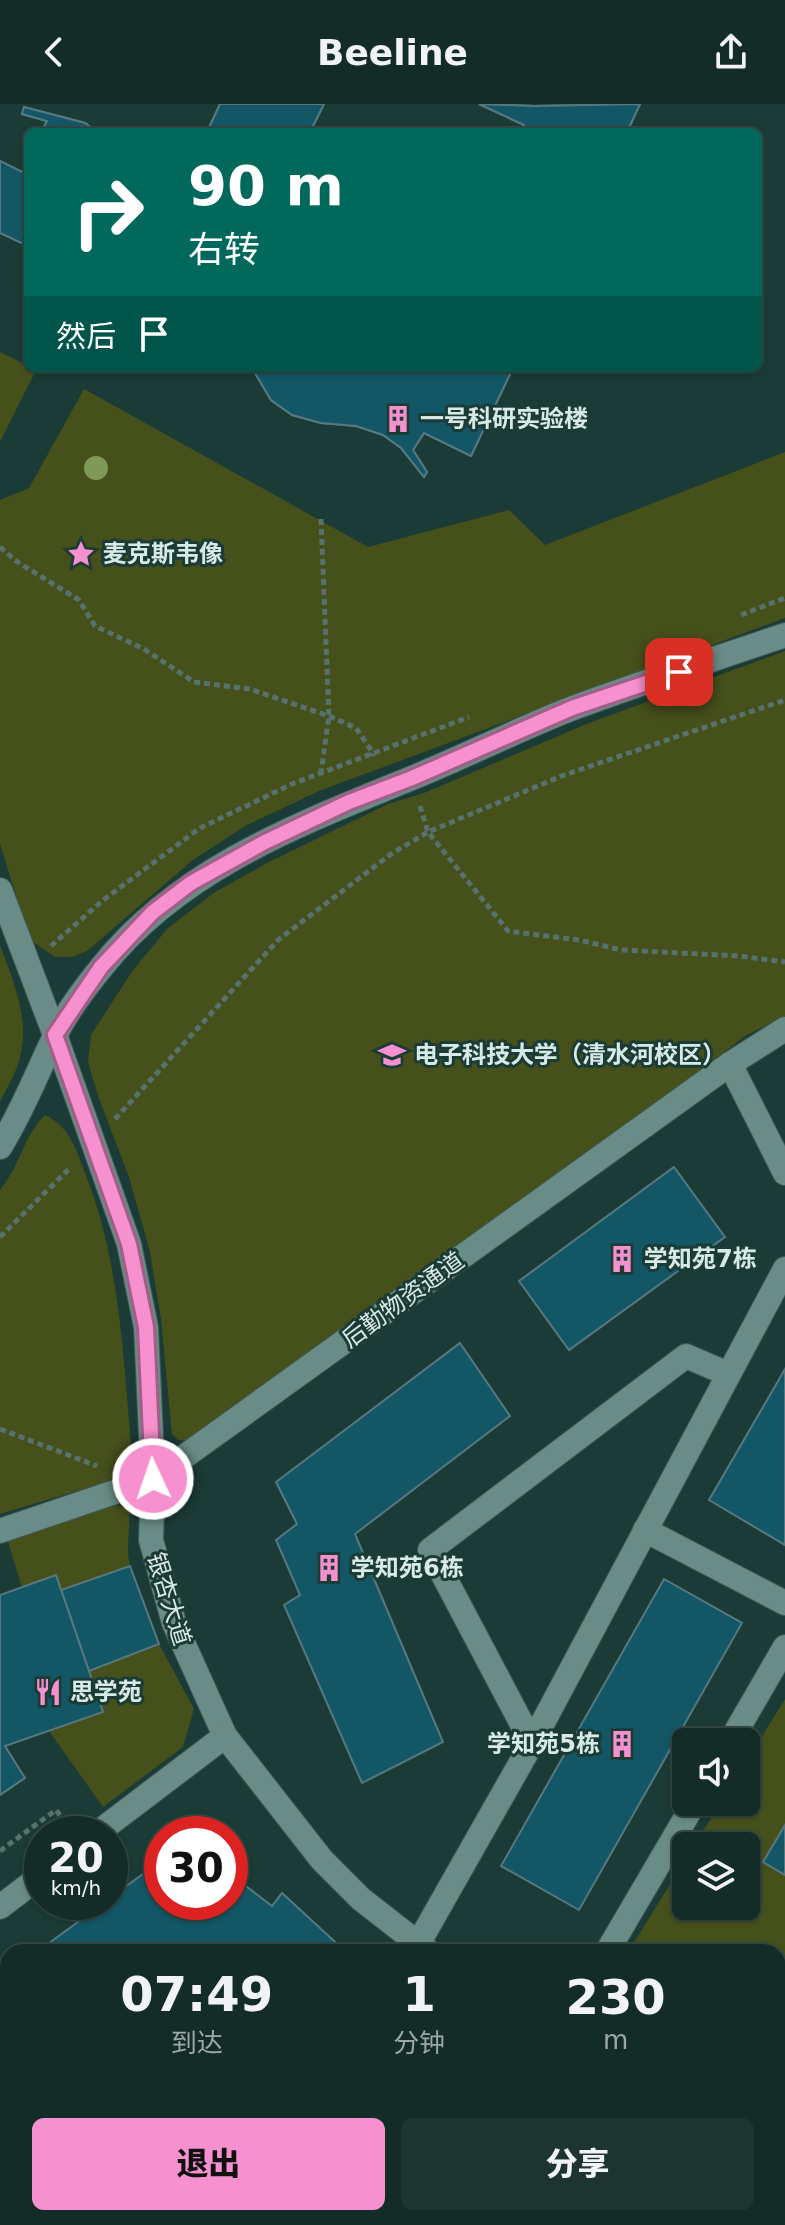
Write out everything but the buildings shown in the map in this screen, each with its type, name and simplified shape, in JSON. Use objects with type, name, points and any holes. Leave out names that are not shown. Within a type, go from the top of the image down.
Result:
[{"type":"street","points":[[0,1147],[17,1121],[55,1035],[101,967],[153,912],[191,883],[265,842],[349,802],[572,708],[785,635]]},
{"type":"street","name":"银杏大道","points":[[0,890],[129,1244],[146,1327],[153,1479],[151,1540],[178,1634],[225,1736],[322,1860],[361,1899],[419,1944]]},
{"type":"street","name":"后勤物资通道","points":[[0,1531],[153,1479],[730,1064],[785,1029]]},
{"type":"street","points":[[730,1064],[785,1173]]},
{"type":"street","points":[[426,1944],[785,1269]]},
{"type":"street","points":[[532,1743],[430,1550],[686,1356],[728,1374]]},
{"type":"street","points":[[645,1530],[785,1603]]},
{"type":"street","points":[[738,1728],[785,1647]]},
{"type":"street","points":[[120,1816],[225,1736]]},
{"type":"street","points":[[612,1944],[687,1816]]},
{"type":"street","points":[[0,1907],[24,1889]]},
{"type":"path","points":[[321,519],[329,716],[321,773]]},
{"type":"path","points":[[0,547],[16,561],[79,600],[95,626],[144,649],[194,682],[250,689],[356,728],[373,753],[349,802]]},
{"type":"path","points":[[0,1237],[93,1144],[278,940],[391,854],[428,832],[564,775],[785,700]]},
{"type":"path","points":[[412,778],[428,832],[508,931],[579,940],[621,950],[739,956],[785,962]]},
{"type":"path","points":[[0,1429],[91,1465],[153,1479]]},
{"type":"path","points":[[0,1851],[24,1833]]},
{"type":"green space","points":[[0,352],[24,364],[24,372],[35,372],[0,442]]},
{"type":"green space","points":[[84,389],[368,547],[509,510],[545,545],[785,452],[785,618],[319,791],[245,826],[193,860],[87,951],[72,957],[55,957],[30,940],[0,844],[0,500],[29,488]]},
{"type":"green space","points":[[785,651],[785,1016],[745,1036],[665,1098],[189,1441],[178,1440],[172,1434],[161,1319],[150,1252],[129,1177],[88,1062],[91,1035],[133,970],[168,928],[215,892],[267,863],[388,804],[424,793],[589,723]]},
{"type":"green space","points":[[0,945],[19,1002],[23,1031],[19,1061],[0,1102]]},
{"type":"green space","points":[[45,1115],[61,1126],[75,1147],[106,1242],[119,1312],[132,1455],[121,1474],[104,1483],[0,1514],[0,1190],[32,1132]]},
{"type":"green space","points":[[104,1502],[129,1508],[130,1566],[61,1590],[56,1575],[22,1588],[7,1538]]},
{"type":"green space","points":[[159,1644],[194,1709],[183,1747],[103,1807],[49,1731],[103,1712],[89,1671]]},
{"type":"green space","points":[[785,1699],[785,1824],[763,1861],[785,1875],[785,1944],[633,1944],[672,1881],[672,1920],[760,1920],[760,1832],[703,1832],[712,1816],[760,1816],[760,1739]]},
{"type":"place","name":"一号科研实验楼","points":[[398,419]]},
{"type":"place","name":"麦克斯韦像","points":[[81,554]]},
{"type":"place","name":"电子科技大学（清水河校区）","points":[[392,1055]]},
{"type":"place","name":"学知苑7栋","points":[[622,1259]]},
{"type":"place","name":"学知苑6栋","points":[[329,1568]]},
{"type":"place","name":"思学苑","points":[[48,1692]]},
{"type":"place","name":"学知苑5栋","points":[[622,1744]]},
{"type":"route","points":[[153,1479],[146,1327],[129,1244],[55,1035],[101,967],[153,912],[191,883],[265,842],[349,802],[572,708],[679,672]]}]
